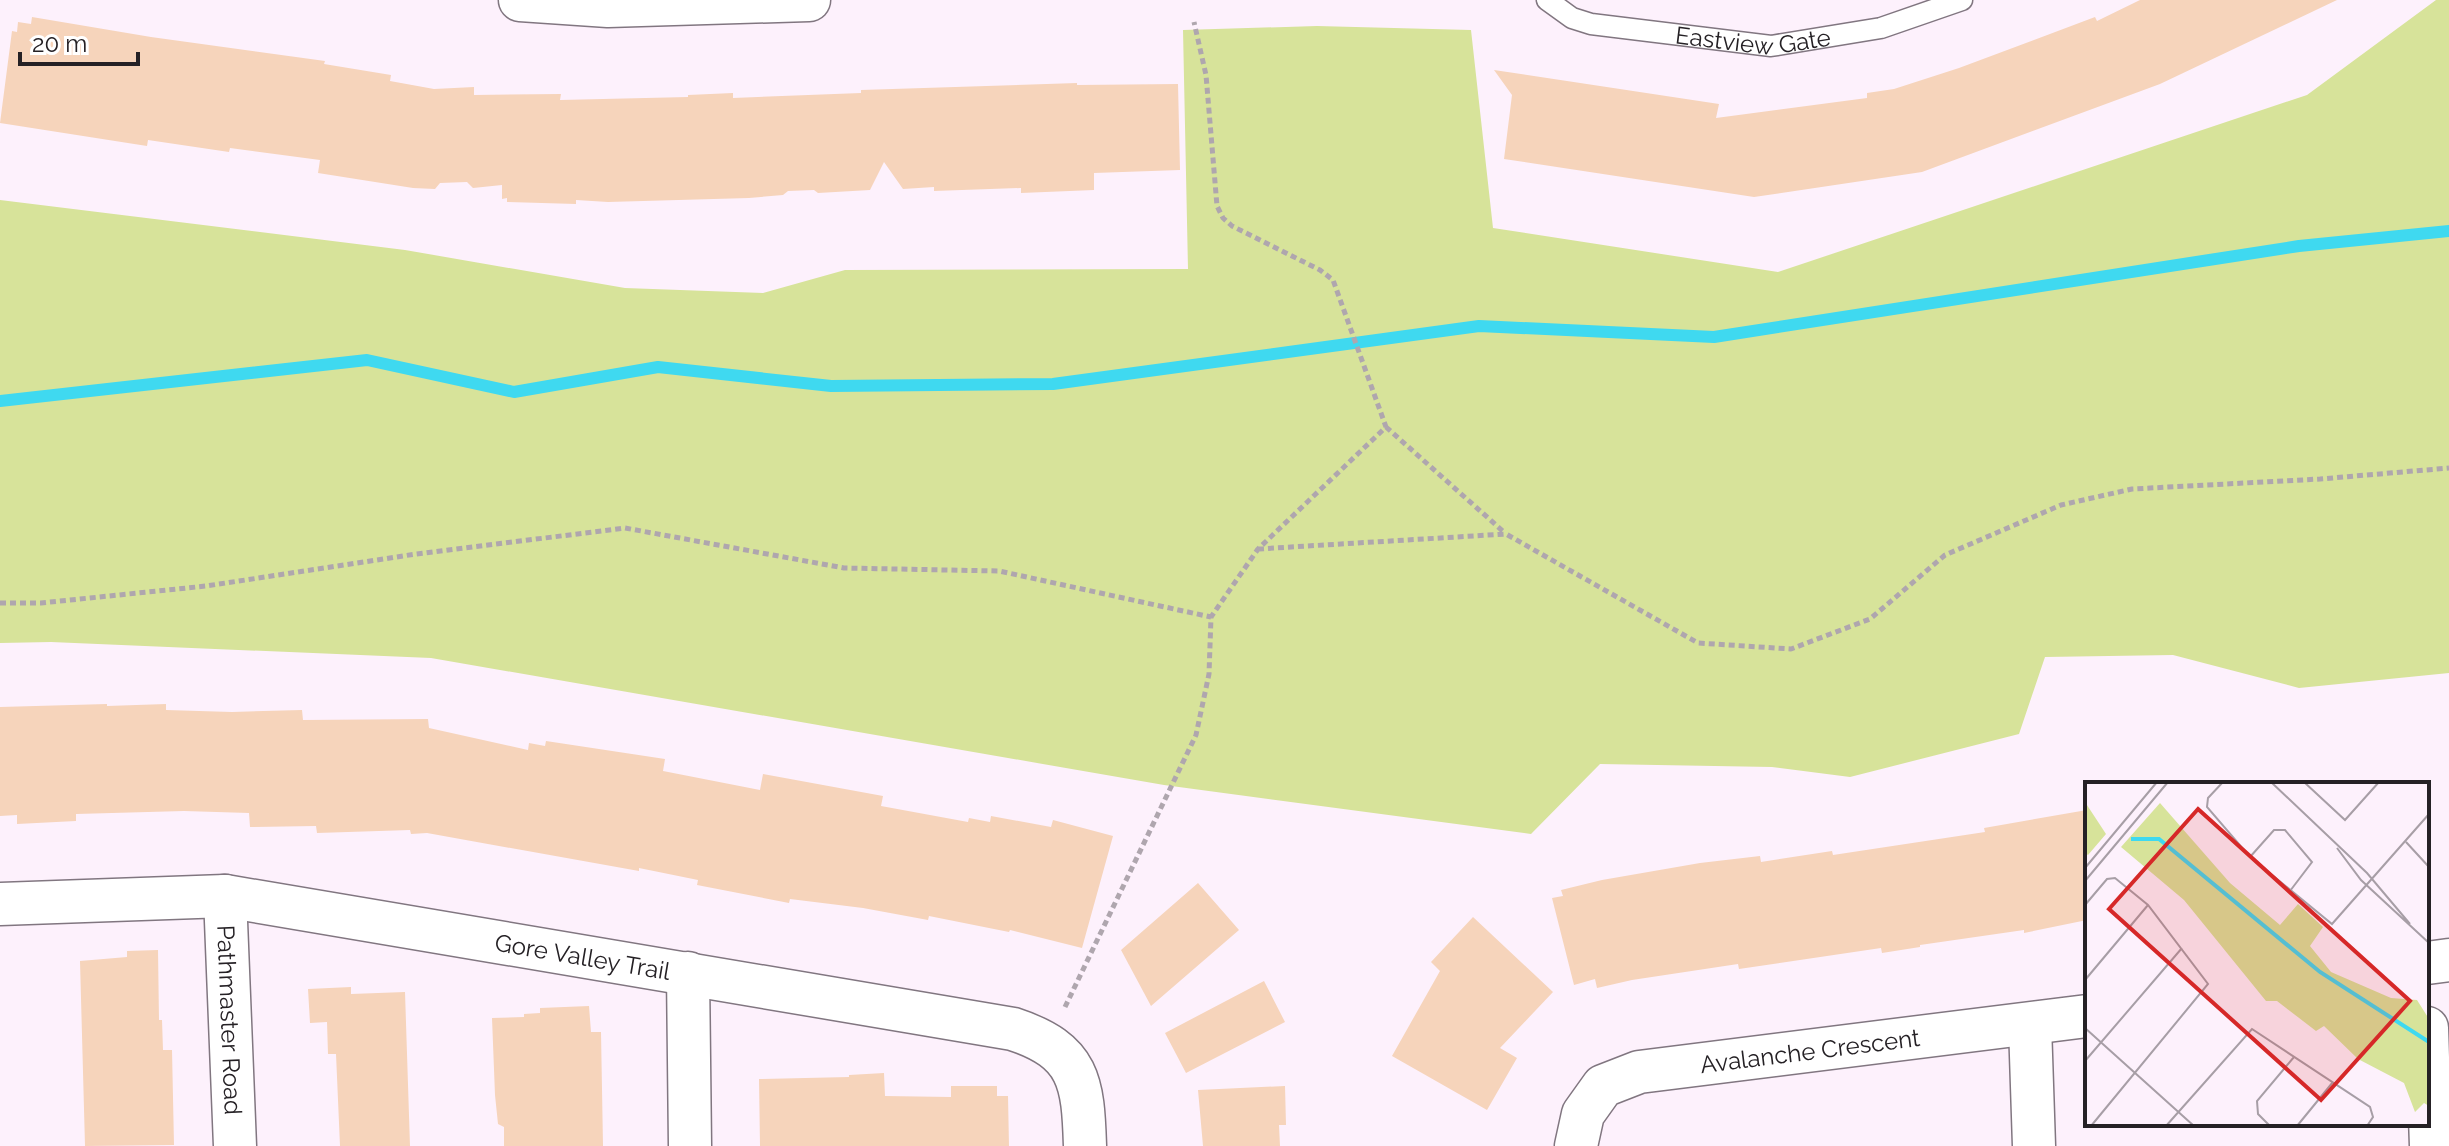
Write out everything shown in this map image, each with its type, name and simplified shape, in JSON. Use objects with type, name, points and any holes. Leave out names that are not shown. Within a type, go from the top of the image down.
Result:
[{"type":"street","points":[[520,0],[608,3],[809,0]]},
{"type":"street","name":"Gore Valley Trail","points":[[0,904],[225,896],[1013,1029],[1037,1037],[1062,1054],[1079,1079],[1085,1146]]},
{"type":"street","name":"Pathmaster Road","points":[[225,896],[235,1146]]},
{"type":"street","points":[[2429,963],[2449,960]]},
{"type":"street","points":[[688,973],[690,1146]]},
{"type":"street","name":"Avalanche Crescent","points":[[1576,1146],[1583,1114],[1603,1086],[1639,1072],[2085,1016]]},
{"type":"street","points":[[2030,1025],[2034,1146]]},
{"type":"street","points":[[2429,1087],[2431,1146]]},
{"type":"lane","name":"Eastview Gate","points":[[1547,0],[1572,18],[1591,24],[1771,46],[1881,28],[1962,0]]},
{"type":"path","points":[[1194,22],[1206,75],[1215,194],[1223,218],[1232,226],[1320,270],[1333,280],[1386,427],[1506,534],[1698,643],[1791,649],[1870,619],[1945,555],[2061,505],[2132,489],[2320,479],[2449,468]]},
{"type":"path","points":[[1065,1007],[1196,735],[1209,674],[1211,617],[1258,549],[1386,427]]},
{"type":"path","points":[[0,603],[41,603],[206,586],[416,554],[625,528],[844,568],[999,571],[1211,617]]},
{"type":"path","points":[[1258,549],[1506,534]]},
{"type":"green space","points":[[2436,0],[2449,0],[2449,673],[2299,688],[2173,655],[2045,657],[2019,734],[1850,777],[1772,767],[1600,764],[1531,834],[1164,785],[431,658],[51,642],[0,643],[0,200],[405,250],[625,288],[763,293],[845,270],[1188,269],[1183,30],[1317,26],[1471,30],[1493,228],[1778,272],[2307,95]]},
{"type":"building","points":[[2140,0],[2337,0],[2160,84],[1922,172],[1754,197],[1504,159],[1512,95],[1494,70],[1719,104],[1716,118],[1867,98],[1867,93],[1894,89],[1959,68],[2095,17],[2097,21]]},
{"type":"building","points":[[32,17],[325,61],[324,64],[391,75],[390,81],[434,89],[474,87],[474,95],[561,94],[560,100],[733,93],[733,98],[861,93],[861,90],[1077,83],[1178,84],[1180,170],[1094,173],[1094,190],[1021,193],[1021,188],[934,191],[934,187],[903,189],[884,162],[870,190],[788,191],[783,195],[749,198],[576,200],[576,204],[507,202],[507,198],[502,199],[502,185],[473,188],[467,182],[440,183],[435,189],[413,188],[318,173],[320,160],[230,148],[229,152],[148,140],[147,146],[0,123],[12,31],[17,32],[18,22],[31,24]]},
{"type":"building","points":[[166,704],[166,710],[302,710],[303,720],[428,719],[429,728],[528,750],[529,743],[545,746],[546,741],[665,759],[663,771],[760,790],[763,774],[883,796],[881,806],[968,822],[969,818],[990,822],[991,816],[1051,827],[1053,820],[1113,836],[1082,948],[1010,930],[929,916],[928,920],[790,899],[789,903],[697,885],[698,880],[639,868],[639,871],[427,833],[411,834],[410,830],[317,833],[316,826],[250,827],[249,813],[76,814],[76,821],[17,824],[17,815],[0,816],[0,707]]},
{"type":"building","points":[[2085,810],[2085,920],[2024,933],[2024,930],[1882,953],[1881,948],[1739,969],[1738,964],[1597,988],[1595,979],[1574,985],[1552,898],[1563,896],[1561,890],[1700,863],[1760,856],[1761,862],[1832,851],[1833,855],[1985,832],[1984,828]]},
{"type":"building","points":[[1198,883],[1239,930],[1151,1006],[1121,950]]},
{"type":"building","points":[[1473,917],[1553,992],[1500,1048],[1517,1058],[1487,1110],[1392,1056],[1440,971],[1431,962]]},
{"type":"building","points":[[158,950],[159,1020],[162,1020],[163,1050],[172,1050],[174,1145],[85,1146],[80,961],[127,957],[127,951]]},
{"type":"building","points":[[1264,981],[1285,1022],[1186,1073],[1165,1033]]},
{"type":"building","points":[[351,987],[351,994],[405,992],[410,1146],[340,1146],[336,1054],[328,1054],[327,1022],[310,1023],[308,989]]},
{"type":"building","points":[[589,1006],[591,1032],[601,1032],[603,1146],[504,1146],[504,1127],[498,1124],[495,1095],[492,1018],[524,1017],[524,1014],[540,1013],[540,1008]]},
{"type":"building","points":[[884,1073],[885,1096],[951,1097],[951,1086],[997,1086],[997,1096],[1008,1096],[1009,1146],[760,1146],[759,1079]]},
{"type":"building","points":[[1285,1086],[1286,1125],[1279,1125],[1280,1146],[1203,1146],[1198,1090]]},
{"type":"waterway","points":[[0,401],[367,360],[514,392],[658,367],[831,386],[1053,384],[1479,326],[1714,337],[2299,246],[2449,231]]}]
